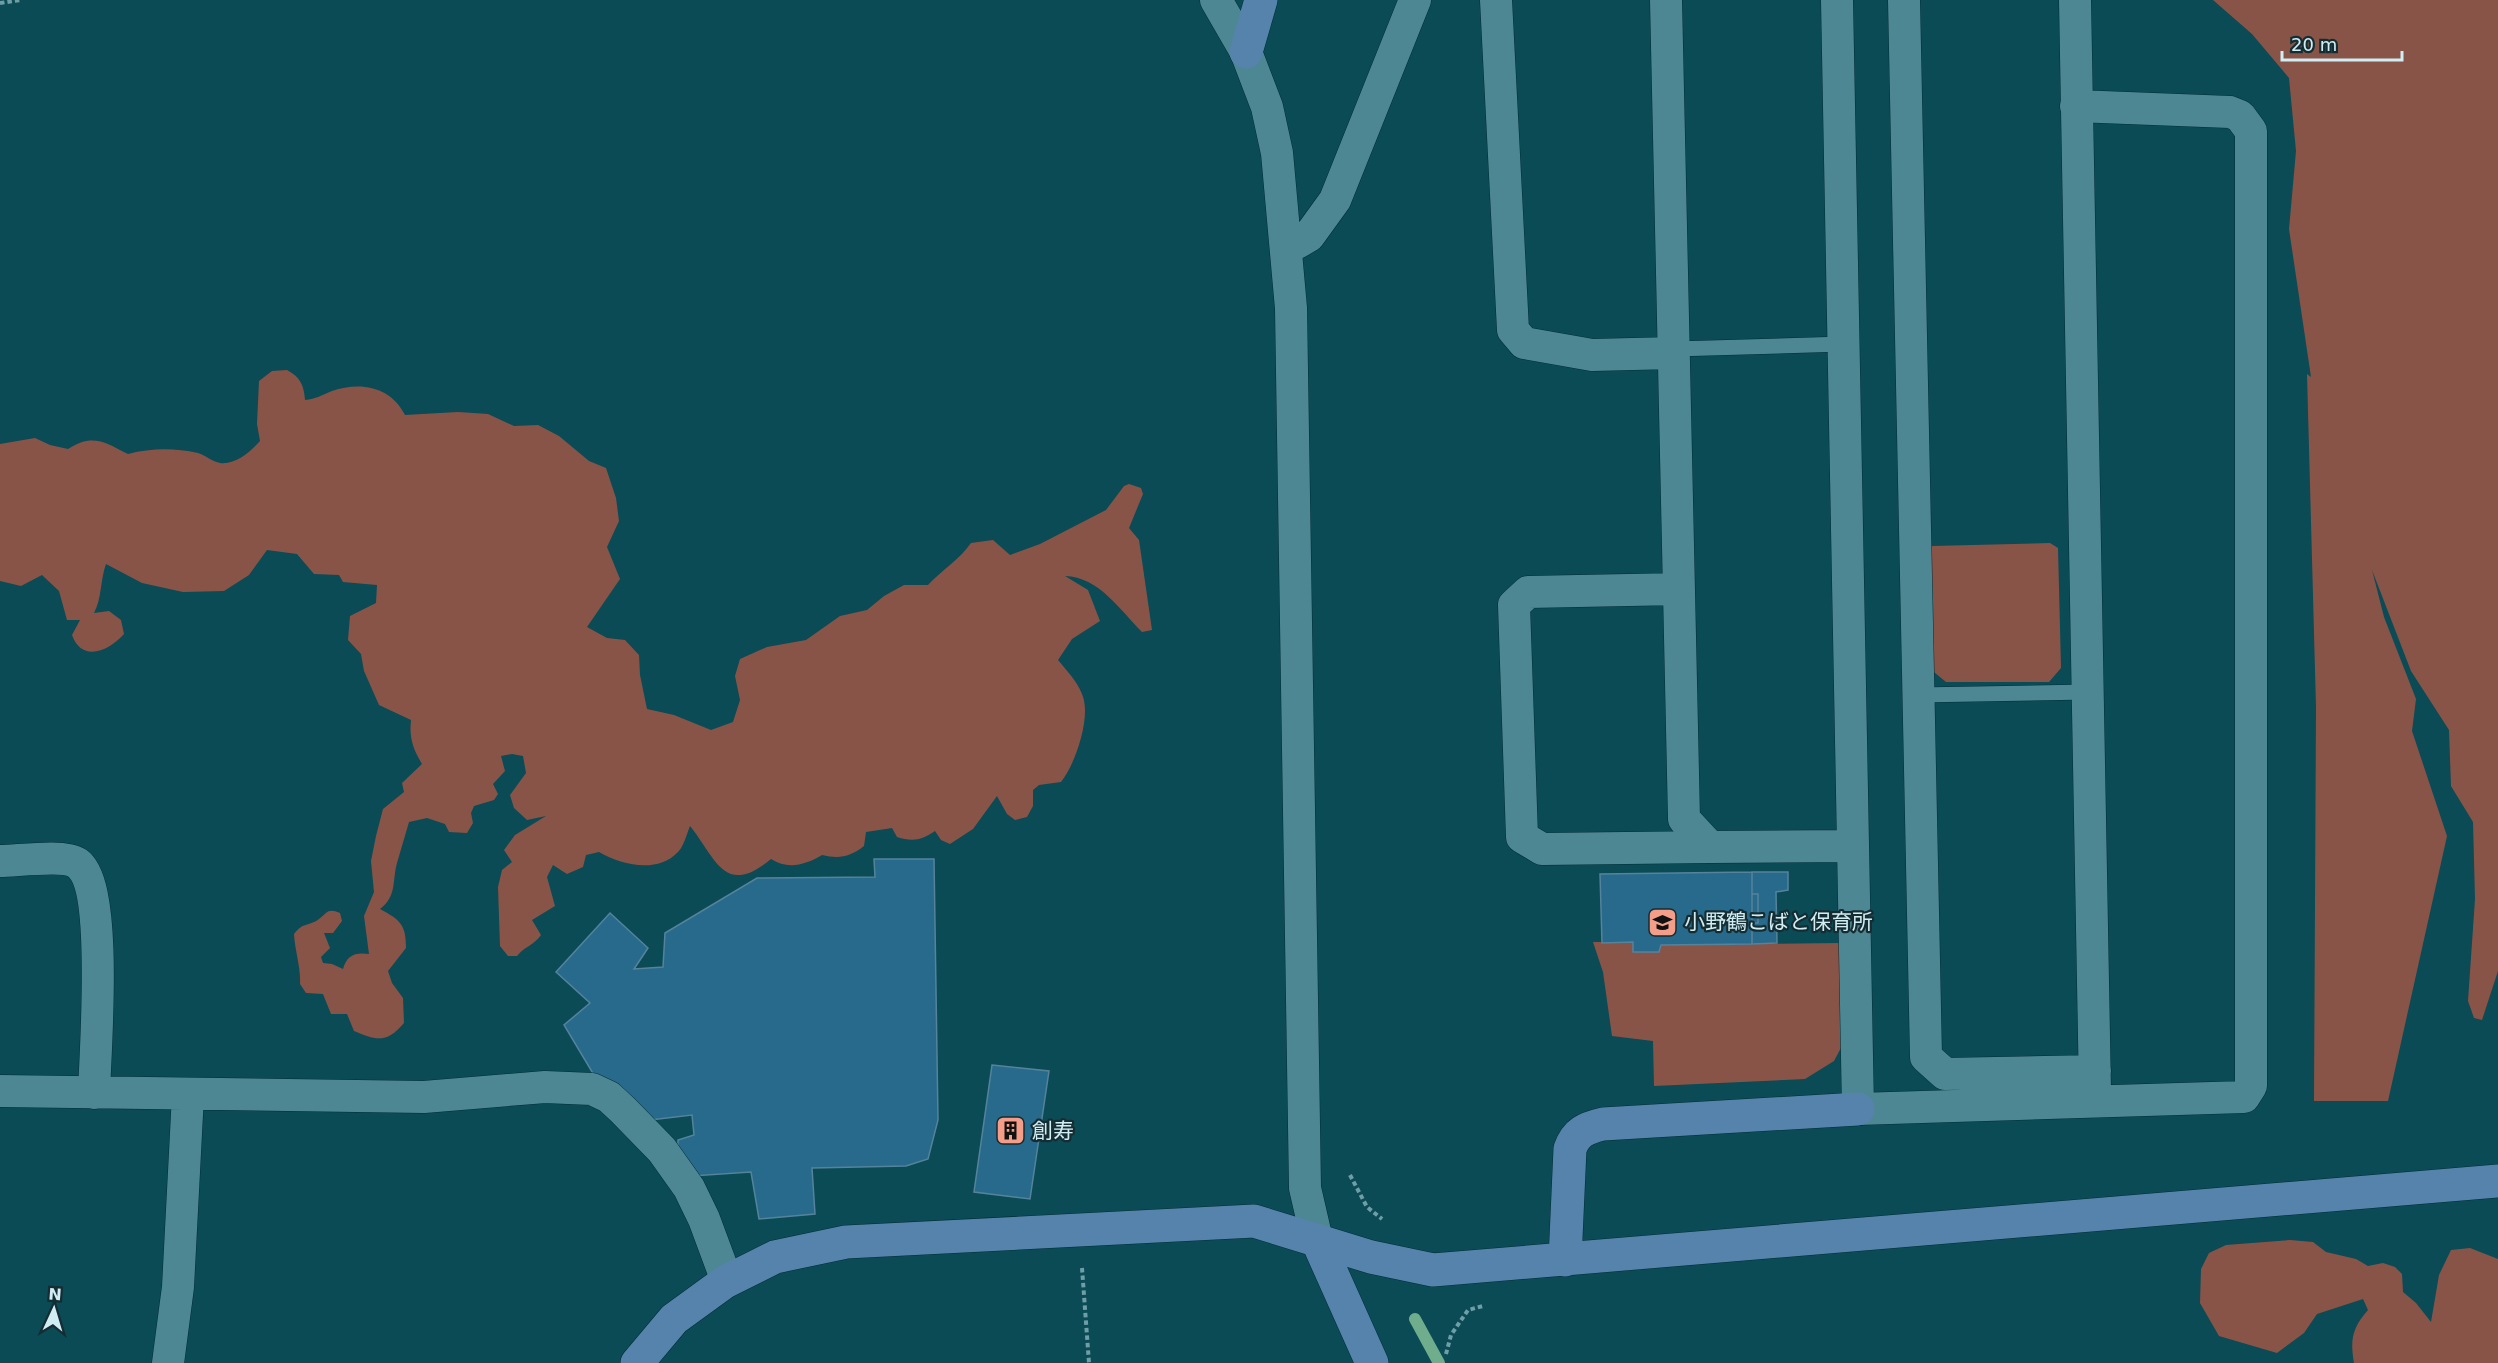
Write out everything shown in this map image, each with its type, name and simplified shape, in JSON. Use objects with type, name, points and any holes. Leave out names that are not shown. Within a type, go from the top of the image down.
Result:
[{"type":"street","points":[[1216,0],[1246,52],[1266,107],[1277,153],[1291,308],[1295,413],[1305,1188],[1317,1240],[1372,1363]]},
{"type":"street","points":[[1246,52],[1261,0]]},
{"type":"street","points":[[1286,245],[1297,243],[1309,236],[1335,200],[1415,0]]},
{"type":"street","points":[[1496,0],[1513,330],[1524,343],[1592,355],[1674,351]]},
{"type":"street","points":[[1666,0],[1684,819],[1710,847]]},
{"type":"street","points":[[1837,0],[1858,1109]]},
{"type":"street","points":[[1904,0],[1926,1057],[1945,1074],[2244,1097],[2251,1086],[2251,130],[2240,116],[2230,112],[2076,106]]},
{"type":"street","points":[[2075,0],[2095,1087]]},
{"type":"street","points":[[1679,590],[1528,592],[1514,605],[1522,837],[1542,849],[1853,846]]},
{"type":"street","points":[[0,861],[66,859],[77,863],[86,873],[92,894],[98,946],[94,1093]]},
{"type":"street","points":[[0,1091],[424,1097],[544,1087],[592,1089],[609,1097],[623,1110],[662,1150],[689,1188],[727,1281]]},
{"type":"street","points":[[1565,1260],[1570,1149],[1574,1137],[1587,1128],[1603,1124],[1858,1109],[2095,1087]]},
{"type":"street","points":[[168,1363],[178,1287],[188,1095]]},
{"type":"street","points":[[637,1363],[675,1319],[727,1281],[775,1257],[846,1242],[1079,1228],[1254,1221],[1399,1264],[1433,1270],[2498,1181]]},
{"type":"lane","points":[[1674,351],[1844,344]]},
{"type":"lane","points":[[1918,694],[2088,692]]},
{"type":"path","points":[[0,3],[21,0]]},
{"type":"path","points":[[1350,1175],[1367,1207],[1386,1223]]},
{"type":"path","points":[[1079,1228],[1089,1363]]},
{"type":"shaded area","points":[[2213,0],[2498,0],[2498,971],[2482,1020],[2474,1018],[2468,1001],[2475,899],[2473,822],[2451,786],[2449,730],[2411,671],[2372,570],[2384,617],[2416,699],[2412,731],[2447,836],[2388,1101],[2314,1101],[2316,707],[2307,374],[2311,377],[2289,229],[2296,151],[2289,78],[2252,34]]},
{"type":"shaded area","points":[[287,370],[300,382],[305,400],[343,388],[364,387],[383,392],[392,398],[405,415],[458,412],[488,414],[514,426],[538,425],[559,436],[589,461],[606,468],[616,498],[619,521],[607,547],[620,579],[587,627],[607,638],[625,640],[639,655],[640,675],[647,709],[674,715],[711,730],[733,722],[740,700],[735,676],[740,659],[767,647],[806,640],[840,616],[867,610],[884,596],[904,585],[928,585],[971,543],[993,540],[1010,555],[1040,544],[1106,510],[1124,486],[1129,484],[1141,488],[1143,494],[1129,528],[1139,540],[1152,630],[1142,632],[1099,588],[1077,578],[1065,576],[1088,590],[1100,621],[1072,639],[1058,660],[1075,680],[1082,694],[1085,703],[1083,727],[1072,764],[1066,774],[1061,782],[1039,785],[1033,790],[1033,806],[1027,817],[1015,820],[1007,814],[997,796],[973,829],[950,844],[941,840],[935,831],[913,840],[897,837],[892,828],[866,832],[864,846],[849,855],[834,857],[822,855],[796,865],[784,864],[771,859],[755,870],[742,875],[732,874],[723,869],[690,826],[678,852],[670,859],[660,863],[629,864],[599,852],[586,855],[583,867],[567,874],[553,865],[547,877],[555,906],[532,920],[541,935],[517,956],[508,956],[500,946],[498,887],[502,870],[512,862],[504,850],[515,835],[546,816],[527,820],[514,808],[510,795],[526,773],[523,756],[512,754],[501,756],[505,771],[493,784],[498,794],[494,800],[474,806],[471,813],[473,823],[467,833],[449,832],[445,824],[427,818],[409,822],[397,863],[392,893],[380,909],[397,920],[405,933],[406,948],[388,971],[392,983],[403,998],[404,1023],[387,1037],[369,1037],[354,1031],[347,1014],[331,1014],[323,994],[306,993],[300,984],[294,934],[300,928],[333,911],[340,913],[342,921],[333,933],[324,933],[330,948],[321,957],[323,963],[343,969],[347,960],[352,956],[369,954],[364,916],[374,892],[371,861],[383,809],[404,792],[402,783],[422,764],[412,743],[411,720],[379,705],[364,671],[361,654],[348,640],[350,616],[376,603],[377,585],[343,582],[339,575],[314,574],[297,554],[267,550],[249,575],[224,591],[183,592],[142,583],[106,564],[94,613],[109,611],[121,620],[124,634],[104,649],[89,651],[76,644],[72,635],[80,620],[67,620],[59,591],[42,575],[21,586],[0,581],[0,444],[35,438],[50,445],[68,449],[91,440],[105,443],[128,454],[154,450],[180,450],[198,453],[220,463],[232,462],[248,453],[260,441],[257,424],[259,381],[272,371]]},
{"type":"shaded area","points":[[2050,543],[2058,548],[2061,668],[2049,682],[1946,682],[1929,668],[1927,553],[1932,546]]},
{"type":"shaded area","points":[[1593,942],[1633,942],[1634,952],[1659,952],[1661,945],[1841,943],[1843,1044],[1834,1061],[1805,1079],[1654,1086],[1653,1041],[1612,1036],[1603,972]]},
{"type":"shaded area","points":[[2290,1240],[2313,1242],[2326,1252],[2356,1259],[2368,1266],[2383,1263],[2395,1267],[2402,1274],[2403,1292],[2416,1303],[2431,1322],[2439,1275],[2451,1250],[2470,1248],[2498,1259],[2498,1363],[2354,1363],[2353,1335],[2358,1323],[2368,1310],[2363,1299],[2317,1314],[2304,1333],[2277,1353],[2219,1336],[2200,1303],[2201,1269],[2209,1253],[2226,1245]]},
{"type":"building","points":[[874,859],[934,859],[938,1120],[928,1159],[906,1166],[812,1168],[815,1214],[759,1219],[751,1172],[677,1177],[678,1140],[694,1135],[692,1115],[650,1120],[625,1127],[564,1025],[590,1003],[556,972],[610,913],[648,948],[634,969],[663,967],[665,933],[757,878],[875,877]]},
{"type":"building","points":[[1752,872],[1788,872],[1788,890],[1776,892],[1777,943],[1752,944]]},
{"type":"building","points":[[1752,872],[1752,894],[1758,894],[1758,923],[1752,923],[1752,944],[1661,945],[1659,952],[1633,952],[1633,942],[1602,943],[1600,874]]},
{"type":"building","name":"創寿","points":[[992,1065],[1049,1071],[1030,1199],[974,1192]]},
{"type":"waterway","points":[[1415,1319],[1439,1363]]},
{"type":"place","name":"小野鶴こばと保育所","points":[[1663,922]]},
{"type":"place","name":"創寿","points":[[1011,1131]]}]
